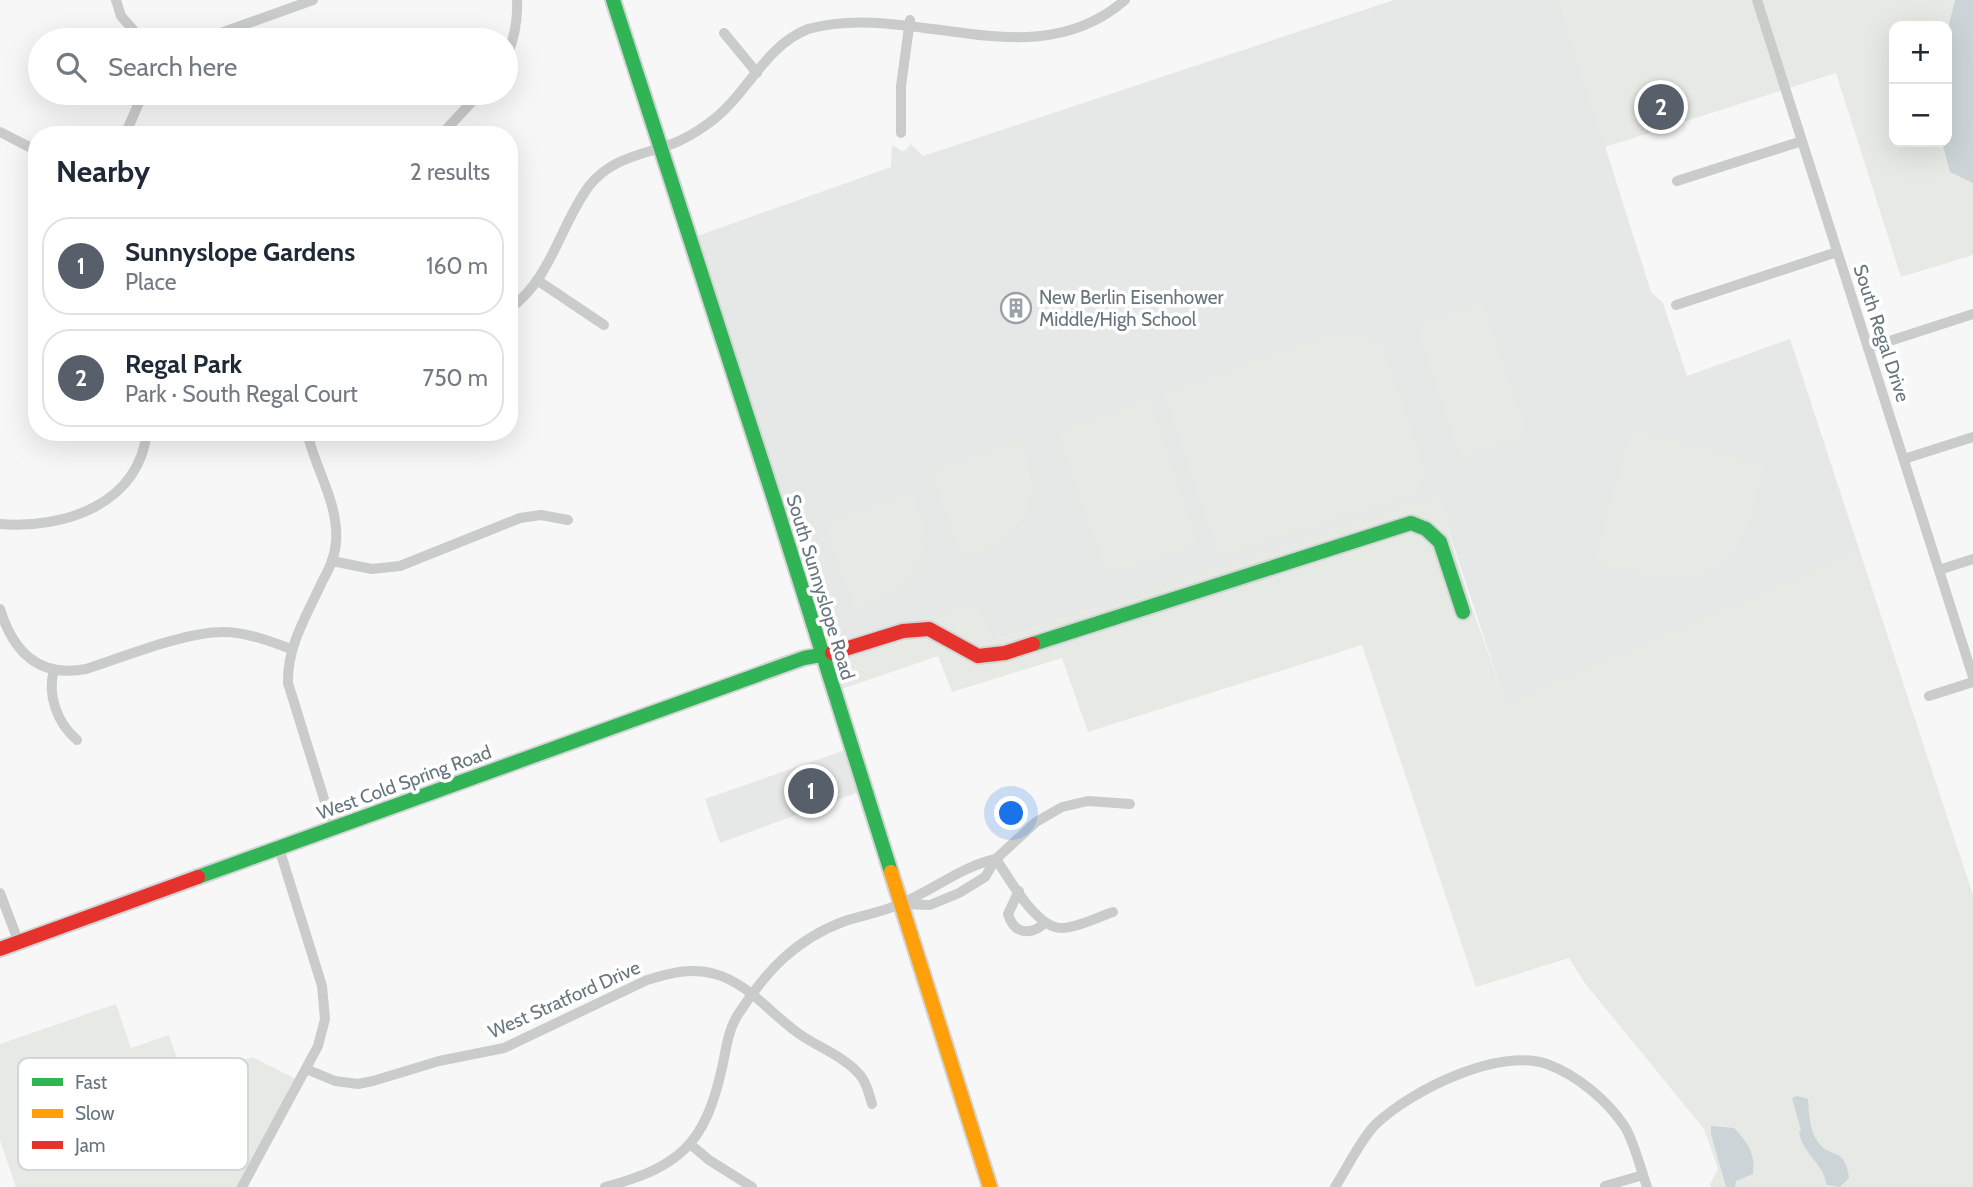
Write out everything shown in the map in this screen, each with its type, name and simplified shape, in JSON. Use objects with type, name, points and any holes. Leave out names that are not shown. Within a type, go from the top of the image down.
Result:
[{"type":"street","points":[[116,0],[121,16],[132,28]]},
{"type":"street","points":[[235,28],[313,0]]},
{"type":"street","points":[[515,28],[517,0]]},
{"type":"street","name":"South Sunnyslope Road","points":[[613,0],[990,1187]]},
{"type":"street","points":[[518,302],[537,280],[583,195],[597,177],[618,162],[684,139],[715,119],[780,46],[810,28],[854,19],[910,20],[1002,34],[1048,34],[1099,18],[1125,0]]},
{"type":"street","name":"South Regal Drive","points":[[1757,0],[1973,680]]},
{"type":"street","points":[[901,133],[901,86],[910,20]]},
{"type":"street","points":[[724,33],[757,73]]},
{"type":"street","points":[[129,126],[138,105]]},
{"type":"street","points":[[450,126],[469,105]]},
{"type":"street","points":[[0,132],[28,146]]},
{"type":"street","points":[[1677,181],[1802,141]]},
{"type":"street","points":[[1676,305],[1837,252]]},
{"type":"street","points":[[537,280],[604,325]]},
{"type":"street","points":[[1868,348],[1973,314]]},
{"type":"street","points":[[1904,459],[1973,437]]},
{"type":"street","points":[[0,524],[39,525],[104,502],[122,488],[133,474],[145,441]]},
{"type":"street","points":[[310,441],[334,510],[337,532],[332,561],[291,649],[288,683],[333,828]]},
{"type":"street","points":[[332,561],[372,569],[400,566],[520,518],[541,515],[568,520]]},
{"type":"street","name":"West Cold Spring Road","points":[[0,949],[804,658],[822,656],[903,631],[929,629],[978,656],[1005,653],[1411,523],[1426,529],[1440,542],[1463,612]]},
{"type":"street","points":[[1939,570],[1973,559]]},
{"type":"street","points":[[0,609],[8,632],[21,651],[54,670],[86,669],[190,636],[211,633],[241,634],[291,649]]},
{"type":"street","points":[[54,670],[51,690],[56,707],[65,728],[78,740]]},
{"type":"street","points":[[1929,696],[1973,680]]},
{"type":"street","points":[[901,904],[930,905],[959,894],[985,877],[996,859],[1036,822],[1062,807],[1088,801],[1130,804]]},
{"type":"street","points":[[242,1187],[322,1035],[325,1003],[312,950],[279,848]]},
{"type":"street","points":[[605,1187],[656,1170],[690,1144],[712,1108],[734,1020],[783,958],[801,942],[845,921],[901,904],[980,862],[996,859]]},
{"type":"street","points":[[996,859],[1034,913],[1045,923],[1061,928],[1113,912]]},
{"type":"street","points":[[1019,891],[1008,914],[1010,922],[1018,930],[1026,932],[1037,930],[1045,923]]},
{"type":"street","points":[[0,893],[19,943]]},
{"type":"street","name":"West Stratford Drive","points":[[306,1069],[335,1081],[358,1084],[373,1081],[439,1061],[503,1048],[647,980],[678,971],[714,973],[734,982],[796,1032],[852,1066],[866,1083],[872,1104]]},
{"type":"street","points":[[1335,1187],[1374,1125],[1410,1099],[1451,1078],[1494,1064],[1518,1060],[1546,1064],[1575,1078],[1600,1098],[1626,1128],[1647,1187]]},
{"type":"street","points":[[690,1144],[720,1168],[752,1187]]},
{"type":"street","points":[[1605,1186],[1643,1175]]},
{"type":"shaded area","points":[[1394,0],[1559,0],[1651,292],[1663,303],[1687,376],[1790,339],[1860,552],[1506,704],[1437,496],[993,641],[833,646],[808,581],[697,236],[891,167],[892,145],[902,151],[911,144],[923,156]]},
{"type":"shaded area","points":[[1559,0],[1973,0],[1973,255],[1901,277],[1836,73],[1605,147]]},
{"type":"shaded area","points":[[1955,0],[1973,0],[1973,183],[1950,172],[1943,147],[1952,147],[1950,21]]},
{"type":"shaded area","points":[[1482,302],[1528,436],[1461,459],[1415,324]]},
{"type":"shaded area","points":[[1348,329],[1383,347],[1426,473],[1414,495],[1220,557],[1163,392]]},
{"type":"shaded area","points":[[1149,398],[1199,545],[1107,576],[1057,430]]},
{"type":"shaded area","points":[[1637,431],[1764,464],[1745,532],[1732,553],[1716,567],[1698,576],[1658,578],[1594,562],[1629,436]]},
{"type":"shaded area","points":[[1019,440],[1029,468],[1032,489],[1023,517],[1003,538],[962,558],[935,481],[939,467]]},
{"type":"shaded area","points":[[912,492],[923,525],[922,558],[908,581],[881,600],[855,610],[827,533],[832,518]]},
{"type":"shaded area","points":[[1437,495],[1471,605],[1506,703],[1860,552],[1973,895],[1973,1187],[1711,1187],[1718,1169],[1704,1129],[1584,982],[1569,958],[1476,987],[1362,645],[1088,732],[1062,658],[952,692],[938,656],[833,692],[820,649],[977,601],[993,641]]},
{"type":"shaded area","points":[[851,748],[864,790],[720,843],[705,799]]},
{"type":"shaded area","points":[[116,1004],[131,1048],[169,1035],[177,1058],[18,1058],[18,1170],[248,1170],[248,1058],[252,1057],[300,1081],[242,1187],[16,1187],[0,1140],[0,1044]]},
{"type":"shaded area","points":[[1797,1096],[1808,1099],[1811,1127],[1818,1142],[1844,1161],[1849,1178],[1840,1187],[1827,1185],[1821,1170],[1802,1143],[1792,1098]]},
{"type":"shaded area","points":[[1711,1126],[1734,1128],[1750,1149],[1753,1174],[1736,1181],[1735,1187],[1726,1187]]},
{"type":"traffic: fast","points":[[613,0],[891,872]]},
{"type":"traffic: fast","points":[[1033,644],[1411,523],[1426,529],[1440,542],[1463,612]]},
{"type":"traffic: fast","points":[[198,877],[804,658],[832,653]]},
{"type":"traffic: slow","points":[[891,872],[990,1187]]},
{"type":"traffic: jam","points":[[832,653],[903,631],[929,629],[978,656],[1005,653],[1033,644]]},
{"type":"traffic: jam","points":[[0,949],[198,877]]},
{"type":"place","name":"Regal Park","points":[[1661,107]]},
{"type":"place","name":"New Berlin Eisenhower Middle/High School","points":[[1016,308]]},
{"type":"place","name":"Sunnyslope Gardens","points":[[811,791]]}]
